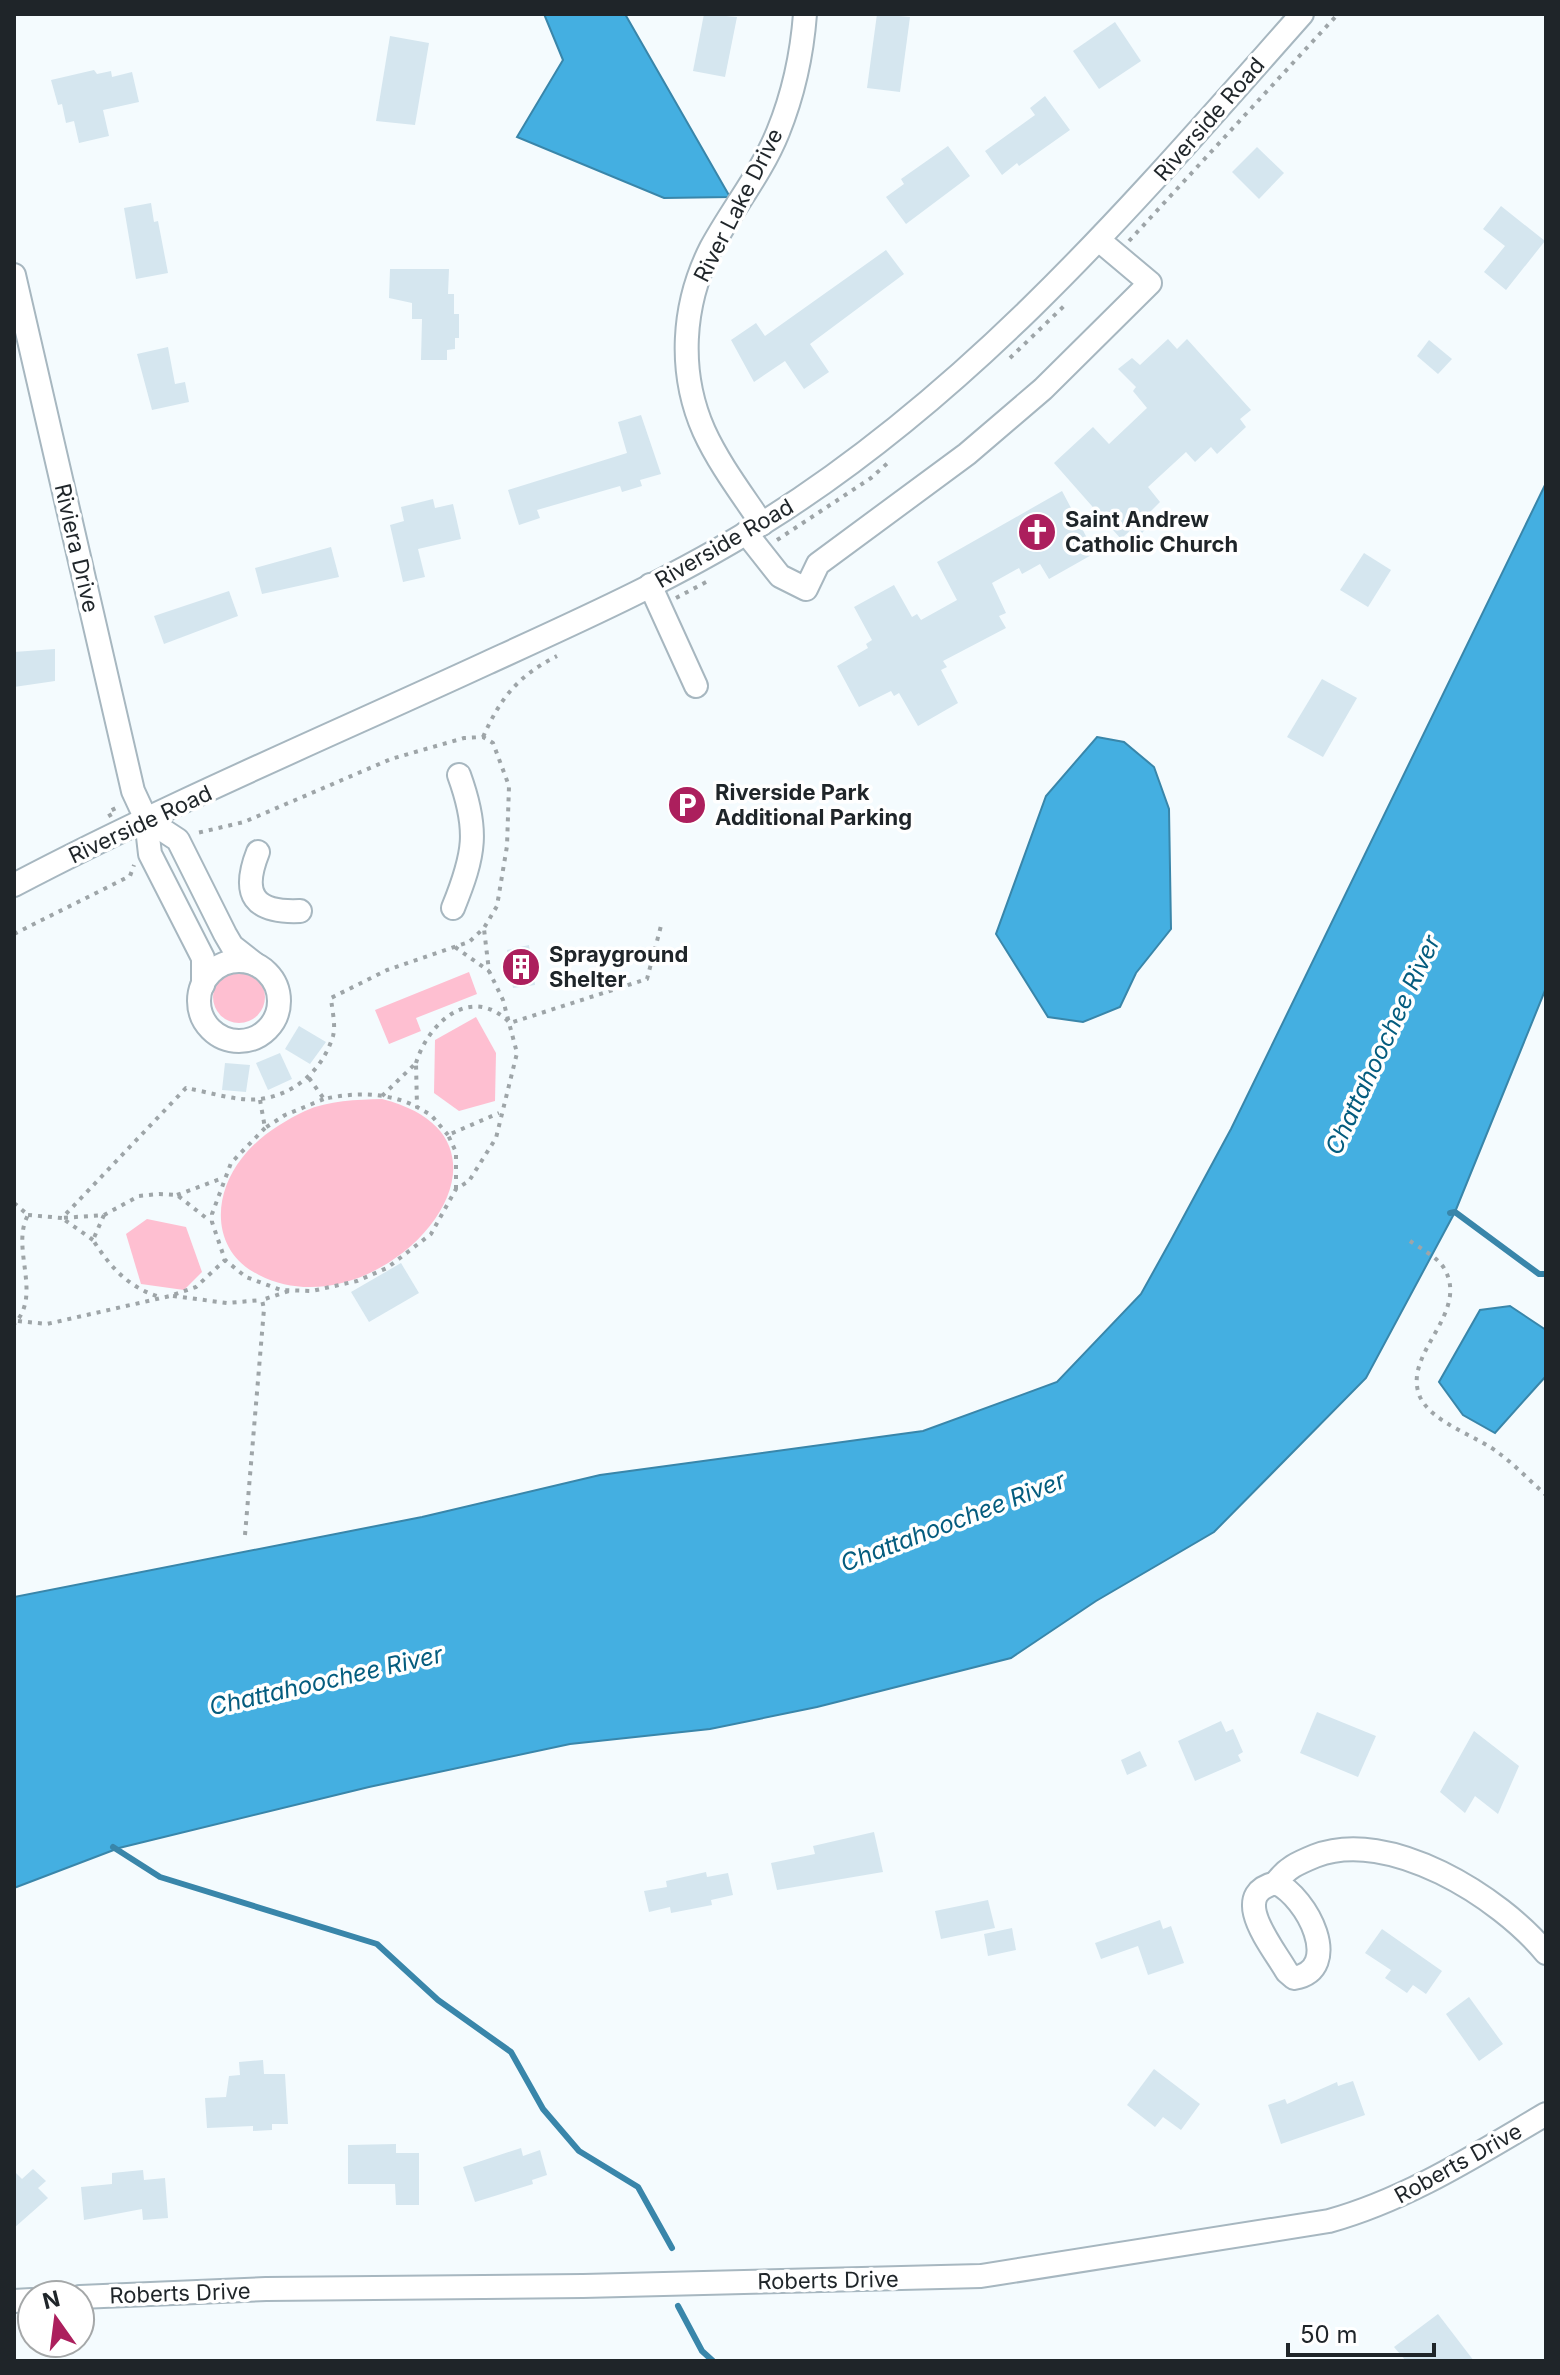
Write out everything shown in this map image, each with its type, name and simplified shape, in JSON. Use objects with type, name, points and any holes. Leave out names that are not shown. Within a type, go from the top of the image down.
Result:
[{"type":"street","name":"River Lake Drive","points":[[805,14],[796,75],[778,132],[755,179],[712,247],[697,280],[688,315],[686,354],[691,393],[704,430],[772,570],[790,584],[806,589],[818,564],[967,454],[1052,381],[1150,283],[1100,241]]},
{"type":"street","name":"Riverside Road","points":[[14,885],[146,819],[650,585],[754,528],[840,472],[918,411],[1022,319],[1179,157],[1302,14]]},
{"type":"street","name":"Riviera Drive","points":[[14,275],[133,791],[146,819],[150,854]]},
{"type":"street","points":[[650,585],[696,686]]},
{"type":"street","points":[[453,908],[467,874],[462,845],[473,814],[459,775]]},
{"type":"street","points":[[146,819],[178,840],[232,946],[269,974],[277,989],[279,1005],[269,1026],[250,1040],[234,1041],[219,1036],[205,1022],[199,999],[203,985],[203,958],[150,854]]},
{"type":"street","points":[[258,852],[249,873],[250,891],[261,905],[278,912],[300,911]]},
{"type":"street","points":[[203,985],[222,965],[239,961],[255,964]]},
{"type":"street","points":[[1276,1883],[1295,1864],[1325,1852],[1354,1848],[1393,1854],[1453,1879],[1499,1908],[1546,1953]]},
{"type":"street","name":"Roberts Drive","points":[[96,2296],[266,2289],[583,2286],[981,2276],[1314,2223],[1374,2208],[1418,2188],[1546,2114]]},
{"type":"path","points":[[62,1218],[186,1088],[260,1099],[284,1092],[309,1077],[321,1064],[334,1033],[331,998],[387,970],[469,942],[484,928],[497,906],[507,846],[509,786],[493,743],[483,737],[464,738],[391,759],[244,822],[178,840]]},
{"type":"path","points":[[14,934],[130,876],[134,862],[150,854]]},
{"type":"path","points":[[510,1023],[647,979],[662,922]]},
{"type":"path","points":[[456,1189],[469,1181],[496,1138],[499,1113],[513,1079],[517,1053],[510,1023],[489,971],[484,928]]},
{"type":"path","points":[[454,946],[489,971]]},
{"type":"path","points":[[382,1096],[416,1063],[432,1027],[465,1007],[480,1005],[491,1008],[510,1023]]},
{"type":"path","points":[[416,1063],[417,1107]]},
{"type":"path","points":[[309,1077],[324,1099]]},
{"type":"path","points":[[170,1296],[227,1303],[262,1300],[290,1291],[334,1288],[387,1268],[431,1234],[446,1213],[456,1189],[456,1152],[448,1135],[431,1115],[417,1107],[382,1096],[359,1094],[324,1099],[285,1115],[265,1128],[231,1163],[212,1222]]},
{"type":"path","points":[[260,1099],[265,1128]]},
{"type":"path","points":[[448,1135],[499,1113]]},
{"type":"path","points":[[14,1203],[28,1215],[62,1218],[104,1215],[139,1196],[177,1195],[224,1178]]},
{"type":"path","points":[[177,1195],[212,1222],[225,1260],[264,1286],[290,1291]]},
{"type":"path","points":[[28,1215],[22,1226],[28,1294],[16,1322],[47,1324],[170,1296],[196,1287],[225,1260]]},
{"type":"path","points":[[93,1240],[104,1215]]},
{"type":"path","points":[[62,1218],[93,1240],[116,1273],[146,1293],[163,1297]]},
{"type":"path","points":[[1410,1241],[1444,1269],[1449,1285],[1449,1303],[1422,1362],[1417,1381],[1421,1399],[1441,1418],[1502,1455],[1546,1495]]},
{"type":"path","points":[[245,1535],[264,1309],[262,1300]]},
{"type":"shaded area","points":[[239,971],[257,979],[265,997],[257,1015],[239,1023],[221,1015],[213,997],[221,979]]},
{"type":"shaded area","points":[[469,972],[477,994],[416,1018],[421,1031],[389,1044],[375,1010]]},
{"type":"shaded area","points":[[476,1017],[496,1053],[495,1101],[459,1111],[434,1093],[435,1040]]},
{"type":"shaded area","points":[[382,1099],[430,1121],[452,1153],[450,1190],[430,1226],[396,1258],[353,1280],[306,1287],[259,1275],[244,1265],[232,1252],[221,1222],[225,1190],[242,1158],[271,1131],[314,1107]]},
{"type":"shaded area","points":[[147,1219],[186,1227],[202,1272],[184,1290],[141,1284],[126,1234]]},
{"type":"water","points":[[544,14],[625,14],[730,197],[664,198],[517,137],[563,60]]},
{"type":"water","name":"Chattahoochee River","points":[[1546,483],[1546,988],[1455,1212],[1366,1378],[1214,1532],[1096,1601],[1011,1658],[817,1707],[710,1729],[570,1744],[369,1787],[119,1848],[14,1888],[14,1597],[422,1517],[600,1475],[923,1431],[1057,1382],[1141,1294],[1171,1240],[1231,1129]]},
{"type":"water","points":[[1097,737],[1124,742],[1154,767],[1169,809],[1171,929],[1136,973],[1120,1007],[1083,1022],[1048,1017],[996,934],[1046,796]]},
{"type":"water","points":[[1510,1306],[1546,1330],[1546,1376],[1495,1433],[1463,1415],[1439,1382],[1480,1310]]},
{"type":"building","points":[[704,14],[737,17],[725,77],[693,71]]},
{"type":"building","points":[[877,14],[910,17],[900,92],[867,88]]},
{"type":"building","points":[[1115,22],[1141,61],[1099,89],[1073,51]]},
{"type":"building","points":[[390,36],[429,43],[415,125],[376,121]]},
{"type":"building","points":[[94,70],[97,74],[111,71],[112,77],[132,72],[139,102],[103,110],[109,136],[79,143],[74,121],[66,123],[62,104],[58,105],[51,80]]},
{"type":"building","points":[[1045,96],[1070,130],[1002,175],[985,151],[1035,115],[1030,108]]},
{"type":"building","points":[[948,146],[970,176],[906,224],[886,197],[904,184],[901,179]]},
{"type":"building","points":[[1257,147],[1284,173],[1259,199],[1232,172]]},
{"type":"building","points":[[151,203],[154,222],[158,221],[168,273],[136,279],[124,208]]},
{"type":"building","points":[[1501,206],[1545,241],[1506,290],[1484,272],[1505,246],[1483,229]]},
{"type":"building","points":[[886,250],[904,274],[810,344],[829,372],[804,389],[785,361],[754,382],[731,340],[756,323],[765,336]]},
{"type":"building","points":[[390,269],[449,269],[448,294],[454,294],[454,314],[459,314],[459,338],[455,338],[455,349],[447,350],[447,360],[421,360],[422,319],[412,319],[412,303],[389,298]]},
{"type":"building","points":[[1168,339],[1177,349],[1187,339],[1251,410],[1240,419],[1246,427],[1217,454],[1211,447],[1195,462],[1186,452],[1148,487],[1160,502],[1150,512],[1156,518],[1142,533],[1136,525],[1121,539],[1054,463],[1093,427],[1109,444],[1147,408],[1133,391],[1136,387],[1118,369],[1132,358],[1140,365]]},
{"type":"building","points":[[1429,340],[1452,359],[1438,374],[1417,356]]},
{"type":"building","points":[[168,347],[175,384],[185,382],[189,402],[152,410],[137,354]]},
{"type":"building","points":[[641,415],[661,474],[640,480],[642,486],[622,492],[620,486],[537,510],[540,518],[519,525],[508,490],[627,453],[618,422]]},
{"type":"building","points":[[1062,491],[1095,553],[1049,579],[1040,564],[1022,574],[1019,568],[992,583],[1006,613],[999,616],[1006,628],[943,661],[947,667],[941,670],[958,703],[918,726],[899,693],[894,696],[891,691],[859,707],[837,666],[868,648],[866,644],[872,640],[854,607],[894,585],[912,617],[917,614],[921,620],[957,600],[937,562]]},
{"type":"building","points":[[433,499],[435,508],[453,504],[461,539],[418,549],[425,577],[403,582],[390,525],[404,521],[401,507]]},
{"type":"building","points":[[331,547],[339,577],[262,594],[255,568]]},
{"type":"building","points":[[1364,553],[1391,570],[1368,607],[1340,590]]},
{"type":"building","points":[[229,591],[238,616],[164,644],[154,616]]},
{"type":"building","points":[[55,649],[55,681],[14,687],[14,652]]},
{"type":"building","points":[[1322,679],[1357,698],[1323,757],[1287,737]]},
{"type":"building","name":"Sprayground Shelter","points":[[529,945],[535,985],[513,988],[507,950]]},
{"type":"building","points":[[299,1026],[326,1042],[310,1064],[285,1049]]},
{"type":"building","points":[[280,1053],[292,1079],[268,1090],[256,1063]]},
{"type":"building","points":[[225,1063],[250,1065],[246,1092],[222,1090]]},
{"type":"building","points":[[401,1263],[419,1293],[369,1322],[351,1292]]},
{"type":"building","points":[[1317,1712],[1376,1736],[1358,1777],[1300,1753]]},
{"type":"building","points":[[1221,1721],[1226,1732],[1233,1729],[1243,1752],[1238,1755],[1241,1761],[1195,1781],[1178,1741]]},
{"type":"building","points":[[1474,1731],[1519,1766],[1498,1814],[1475,1796],[1465,1813],[1440,1792]]},
{"type":"building","points":[[1140,1751],[1147,1766],[1127,1775],[1121,1760]]},
{"type":"building","points":[[874,1832],[883,1872],[777,1890],[771,1863],[815,1854],[813,1846]]},
{"type":"building","points":[[706,1872],[707,1877],[728,1873],[733,1895],[711,1900],[712,1905],[671,1913],[670,1907],[649,1912],[644,1891],[667,1887],[666,1881]]},
{"type":"building","points":[[988,1900],[995,1928],[941,1939],[935,1911]]},
{"type":"building","points":[[1160,1920],[1163,1929],[1171,1926],[1184,1963],[1148,1975],[1138,1946],[1101,1959],[1095,1943]]},
{"type":"building","points":[[1012,1928],[1016,1950],[988,1956],[984,1934]]},
{"type":"building","points":[[1382,1929],[1442,1971],[1426,1994],[1413,1985],[1407,1993],[1385,1978],[1391,1970],[1365,1953]]},
{"type":"building","points":[[1469,1997],[1503,2044],[1479,2061],[1446,2014]]},
{"type":"building","points":[[263,2060],[264,2074],[285,2074],[288,2124],[272,2124],[272,2130],[253,2131],[253,2126],[207,2128],[205,2098],[226,2097],[229,2076],[240,2075],[239,2062]]},
{"type":"building","points":[[1154,2069],[1200,2104],[1181,2130],[1163,2117],[1155,2127],[1127,2105]]},
{"type":"building","points":[[1353,2081],[1365,2115],[1281,2144],[1268,2105],[1285,2099],[1287,2104],[1337,2082],[1338,2086]]},
{"type":"building","points":[[396,2144],[396,2153],[419,2153],[419,2205],[396,2205],[395,2184],[348,2184],[348,2145]]},
{"type":"building","points":[[521,2148],[523,2156],[540,2150],[547,2175],[532,2180],[533,2184],[475,2202],[463,2167]]},
{"type":"building","points":[[33,2169],[46,2181],[38,2188],[48,2198],[14,2228],[14,2171],[22,2179]]},
{"type":"building","points":[[143,2170],[144,2180],[165,2178],[168,2218],[143,2220],[142,2209],[84,2220],[81,2187],[112,2184],[112,2173]]},
{"type":"building","points":[[1438,2314],[1474,2361],[1406,2361],[1394,2347]]},
{"type":"waterway","points":[[1450,1213],[1455,1212],[1539,1274],[1546,1274]]},
{"type":"waterway","points":[[113,1847],[160,1877],[377,1944],[438,2000],[511,2052],[543,2109],[579,2151],[638,2187],[672,2248]]},
{"type":"waterway","points":[[678,2306],[702,2351],[713,2361]]},
{"type":"place","name":"Saint Andrew Catholic Church","points":[[1037,532]]},
{"type":"place","name":"Riverside Park Additional Parking","points":[[687,805]]},
{"type":"place","name":"Sprayground Shelter","points":[[521,967]]}]
